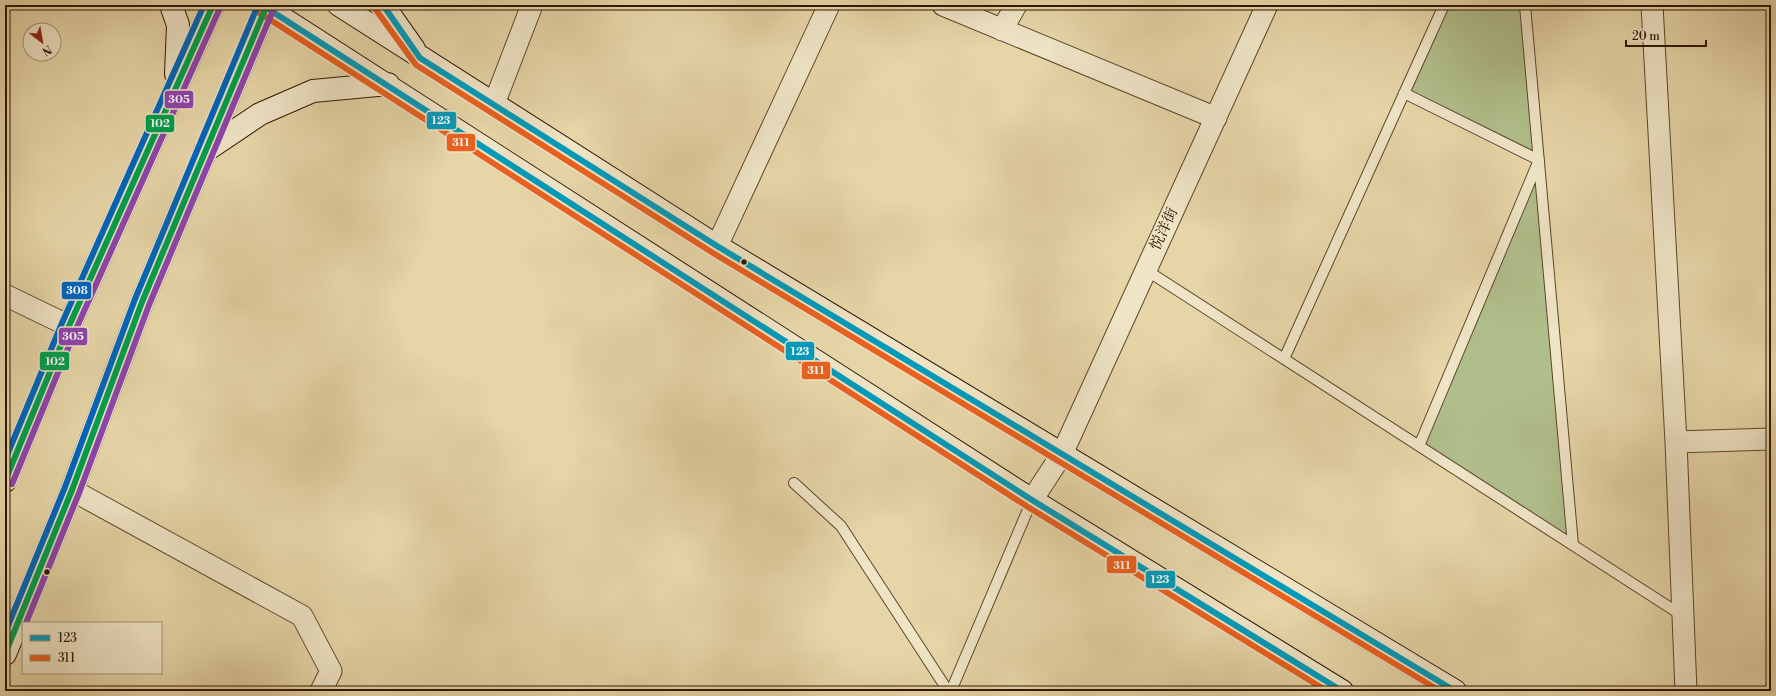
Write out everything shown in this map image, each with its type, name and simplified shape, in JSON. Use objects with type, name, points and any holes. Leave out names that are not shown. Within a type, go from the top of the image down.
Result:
[{"type":"street","points":[[171,5],[178,26],[176,85]]},
{"type":"street","points":[[5,481],[69,326],[213,5]]},
{"type":"street","points":[[339,5],[717,246],[1455,691]]},
{"type":"street","points":[[383,5],[420,58]]},
{"type":"street","points":[[494,104],[532,5]]},
{"type":"street","points":[[717,246],[830,5]]},
{"type":"street","points":[[943,5],[1216,118]]},
{"type":"street","points":[[1002,30],[1016,5]]},
{"type":"street","name":"悦洋街","points":[[1032,500],[1062,454],[1267,5]]},
{"type":"street","points":[[1652,5],[1676,442],[1686,691]]},
{"type":"street","points":[[5,654],[72,490],[142,302],[265,6],[1032,500],[1342,691]]},
{"type":"street","points":[[205,151],[260,114],[313,91],[388,84]]},
{"type":"street","points":[[5,295],[69,326]]},
{"type":"street","points":[[1676,442],[1771,439]]},
{"type":"street","points":[[72,490],[302,616],[331,671],[321,691]]},
{"type":"lane","points":[[1284,359],[1444,5]]},
{"type":"lane","points":[[1525,5],[1573,545]]},
{"type":"lane","points":[[1404,93],[1539,160]]},
{"type":"lane","points":[[1420,446],[1539,160]]},
{"type":"lane","points":[[1146,270],[1683,616]]},
{"type":"lane","points":[[794,483],[841,526],[948,691]]},
{"type":"lane","points":[[951,691],[1032,500]]},
{"type":"green space","points":[[1444,5],[1525,5],[1539,161],[1404,93]]},
{"type":"green space","points":[[1539,161],[1573,545],[1419,446]]},
{"type":"transit line","name":"308","points":[[5,460],[62,323],[204,5]]},
{"type":"transit line","name":"102","points":[[5,481],[69,326],[213,5]]},
{"type":"transit line","name":"308","points":[[5,633],[65,487],[135,299],[258,5]]},
{"type":"transit line","name":"123","points":[[262,5],[1032,500],[1342,691]]},
{"type":"transit line","name":"102","points":[[5,654],[72,490],[142,302],[267,5]]},
{"type":"transit line","name":"123","points":[[383,5],[420,58],[717,246],[1455,691]]},
{"type":"transit line","name":"305","points":[[12,484],[76,329],[220,8]]},
{"type":"transit line","name":"305","points":[[26,622],[79,493],[149,305],[274,8]]},
{"type":"transit line","name":"311","points":[[376,10],[416,65],[713,253],[1440,691]]},
{"type":"transit line","name":"311","points":[[258,12],[1028,507],[1327,691]]}]
